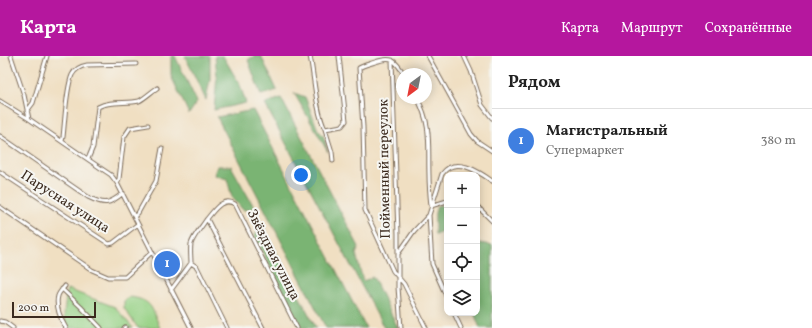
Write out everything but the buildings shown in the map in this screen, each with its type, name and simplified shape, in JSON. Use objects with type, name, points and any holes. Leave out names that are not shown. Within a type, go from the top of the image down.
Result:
[{"type":"street","points":[[11,56],[24,95],[29,119]]},
{"type":"street","points":[[27,111],[33,103],[47,56]]},
{"type":"street","points":[[310,56],[322,124],[332,152],[333,161]]},
{"type":"street","points":[[325,129],[342,126],[346,121],[340,56]]},
{"type":"street","points":[[428,56],[471,134],[477,141],[492,151]]},
{"type":"street","points":[[464,56],[471,71],[482,105],[492,118]]},
{"type":"street","points":[[400,68],[392,60],[385,58],[362,66],[359,71],[364,127],[365,210],[393,271],[404,284],[426,328]]},
{"type":"street","name":"Пойменный переулок","points":[[392,60],[398,277],[401,328]]},
{"type":"street","points":[[62,141],[64,137],[69,88],[72,75],[75,70],[81,66],[87,65],[136,64]]},
{"type":"street","points":[[88,159],[94,148],[98,107],[101,105],[140,100],[157,88]]},
{"type":"street","points":[[0,101],[111,175],[123,193],[191,328]]},
{"type":"street","points":[[421,104],[427,126],[429,143],[428,176],[431,206]]},
{"type":"street","points":[[117,183],[119,179],[124,137],[130,128],[148,125]]},
{"type":"street","points":[[0,136],[88,197],[98,202],[111,202],[123,193]]},
{"type":"street","points":[[135,216],[156,181],[162,148]]},
{"type":"street","points":[[444,291],[432,264],[429,216],[442,174],[446,168],[457,164],[470,168],[492,181]]},
{"type":"street","name":"Парусная улица","points":[[0,172],[109,244],[113,243],[138,224]]},
{"type":"street","name":"Звёздная улица","points":[[191,263],[191,244],[199,229],[216,208],[231,201],[235,204],[297,328]]},
{"type":"street","points":[[431,206],[444,202]]},
{"type":"street","points":[[0,207],[92,270],[108,277],[125,277],[152,252]]},
{"type":"street","points":[[479,208],[492,221]]},
{"type":"street","points":[[398,255],[414,231],[429,216]]},
{"type":"street","points":[[207,219],[263,328]]},
{"type":"street","points":[[171,290],[191,263],[198,268],[227,328]]},
{"type":"street","points":[[65,286],[58,296],[58,307],[66,328]]},
{"type":"street","points":[[62,289],[81,306],[101,328]]},
{"type":"street","points":[[455,316],[461,328]]},
{"type":"street","points":[[0,321],[5,322],[14,328]]},
{"type":"green space","points":[[171,56],[175,56],[197,102],[189,114],[171,76]]},
{"type":"green space","points":[[185,56],[210,56],[210,79],[206,100]]},
{"type":"green space","points":[[215,56],[223,56],[240,85],[246,103],[214,110],[217,76]]},
{"type":"green space","points":[[254,56],[261,56],[277,90],[261,95],[248,60]]},
{"type":"green space","points":[[294,93],[305,97],[318,130],[323,135],[328,152]]},
{"type":"green space","points":[[281,98],[359,247],[356,254],[363,281],[373,277],[398,328],[384,328],[265,104]]},
{"type":"green space","points":[[253,110],[366,328],[326,328],[217,117]]},
{"type":"green space","points":[[217,166],[231,166],[254,207],[252,209],[243,210],[232,197],[227,179],[214,175]]},
{"type":"green space","points":[[441,205],[444,208],[444,232],[441,231],[436,235],[435,213],[437,206]]},
{"type":"green space","points":[[264,229],[316,328],[301,328],[254,235]]},
{"type":"green space","points":[[480,243],[492,245],[492,328],[480,328],[475,316],[480,316]]},
{"type":"green space","points":[[67,289],[115,307],[133,328],[66,328],[64,313]]},
{"type":"green space","points":[[130,297],[143,300],[151,306],[160,328],[138,328],[124,308],[124,301]]},
{"type":"place","name":"Магистральный","points":[[167,264]]}]
